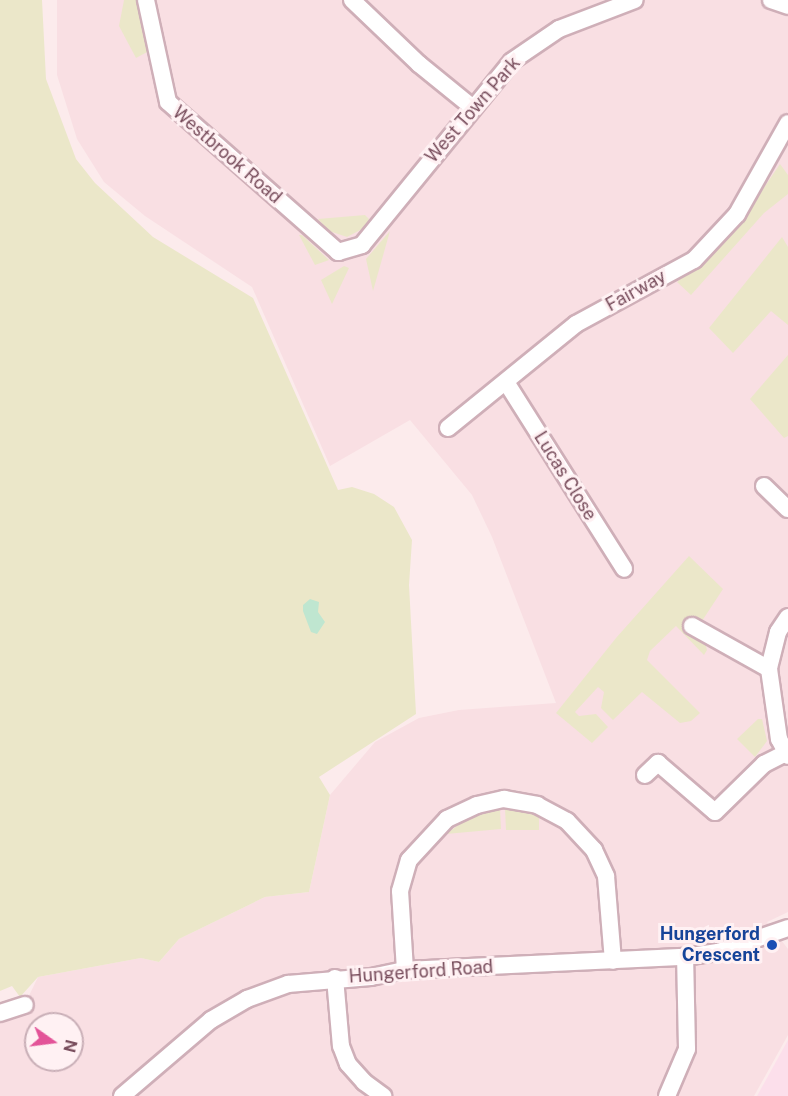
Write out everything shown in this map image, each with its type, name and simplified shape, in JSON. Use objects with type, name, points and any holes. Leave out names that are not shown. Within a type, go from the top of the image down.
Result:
[{"type":"street","name":"Westbrook Road","points":[[146,0],[168,102],[338,252]]},
{"type":"street","points":[[352,0],[419,64],[472,107]]},
{"type":"street","name":"West Town Park","points":[[338,252],[362,245],[472,107],[512,61],[560,29],[635,0]]},
{"type":"street","points":[[771,0],[788,6]]},
{"type":"street","name":"Fairway","points":[[448,428],[576,324],[694,260],[737,214],[788,123]]},
{"type":"street","name":"Lucas Close","points":[[506,382],[624,570]]},
{"type":"street","points":[[764,486],[788,509]]},
{"type":"street","points":[[645,775],[658,763],[715,812],[764,764],[786,755],[769,669],[778,633],[788,617]]},
{"type":"street","points":[[692,626],[769,669]]},
{"type":"street","points":[[405,970],[400,891],[409,860],[447,819],[477,805],[504,799],[537,805],[567,821],[594,850],[606,876],[613,961]]},
{"type":"street","name":"Hungerford Road","points":[[122,1096],[211,1020],[247,999],[288,984],[335,978],[371,977],[405,970],[685,957],[718,952],[788,928]]},
{"type":"street","points":[[667,1096],[687,1049],[685,957]]},
{"type":"street","points":[[335,978],[341,1046],[348,1064],[364,1082],[383,1096]]},
{"type":"street","points":[[0,1013],[25,1005]]},
{"type":"shaded area","points":[[0,0],[42,0],[46,79],[76,159],[95,183],[153,237],[253,298],[338,490],[352,487],[374,494],[394,507],[412,540],[409,585],[416,714],[319,777],[330,795],[309,892],[265,897],[179,939],[159,962],[141,958],[38,977],[20,997],[12,986],[0,991]]},
{"type":"shaded area","points":[[57,0],[788,0],[788,912],[767,922],[788,949],[788,1035],[754,1096],[0,1096],[0,1021],[24,1014],[24,1072],[84,1072],[84,1012],[30,1012],[26,1002],[38,977],[141,958],[159,962],[179,939],[265,897],[309,892],[330,795],[375,742],[419,718],[459,710],[556,703],[492,537],[472,495],[410,420],[330,466],[252,287],[145,216],[104,182],[77,139],[57,75]]},
{"type":"shaded area","points":[[124,0],[137,0],[149,51],[136,58],[119,26]]},
{"type":"shaded area","points":[[780,164],[788,175],[788,194],[764,213],[691,295],[677,282],[733,233]]},
{"type":"shaded area","points":[[365,215],[369,219],[364,228],[347,237],[329,231],[318,219]]},
{"type":"shaded area","points":[[390,231],[373,291],[366,259]]},
{"type":"shaded area","points":[[299,235],[302,235],[329,260],[315,265]]},
{"type":"shaded area","points":[[782,237],[788,247],[788,325],[771,311],[733,353],[709,328]]},
{"type":"shaded area","points":[[344,266],[349,268],[332,304],[321,280]]},
{"type":"shaded area","points":[[788,355],[788,436],[784,438],[750,399]]},
{"type":"shaded area","points":[[689,556],[723,589],[700,624],[707,650],[704,655],[676,626],[650,651],[647,660],[700,713],[691,721],[680,723],[642,692],[613,720],[601,708],[604,692],[598,687],[575,712],[579,716],[596,714],[608,727],[592,743],[556,713],[616,638]]},
{"type":"shaded area","points":[[310,599],[319,602],[318,612],[325,622],[317,634],[311,632],[303,611],[303,605]]},
{"type":"shaded area","points":[[758,719],[762,719],[767,741],[755,757],[737,739]]},
{"type":"shaded area","points":[[500,808],[501,829],[446,834],[471,816]]},
{"type":"shaded area","points":[[505,808],[539,814],[539,830],[506,830]]},
{"type":"shaded area","points":[[788,1040],[788,1096],[757,1096]]},
{"type":"place","name":"Hungerford Crescent","points":[[772,945]]}]
